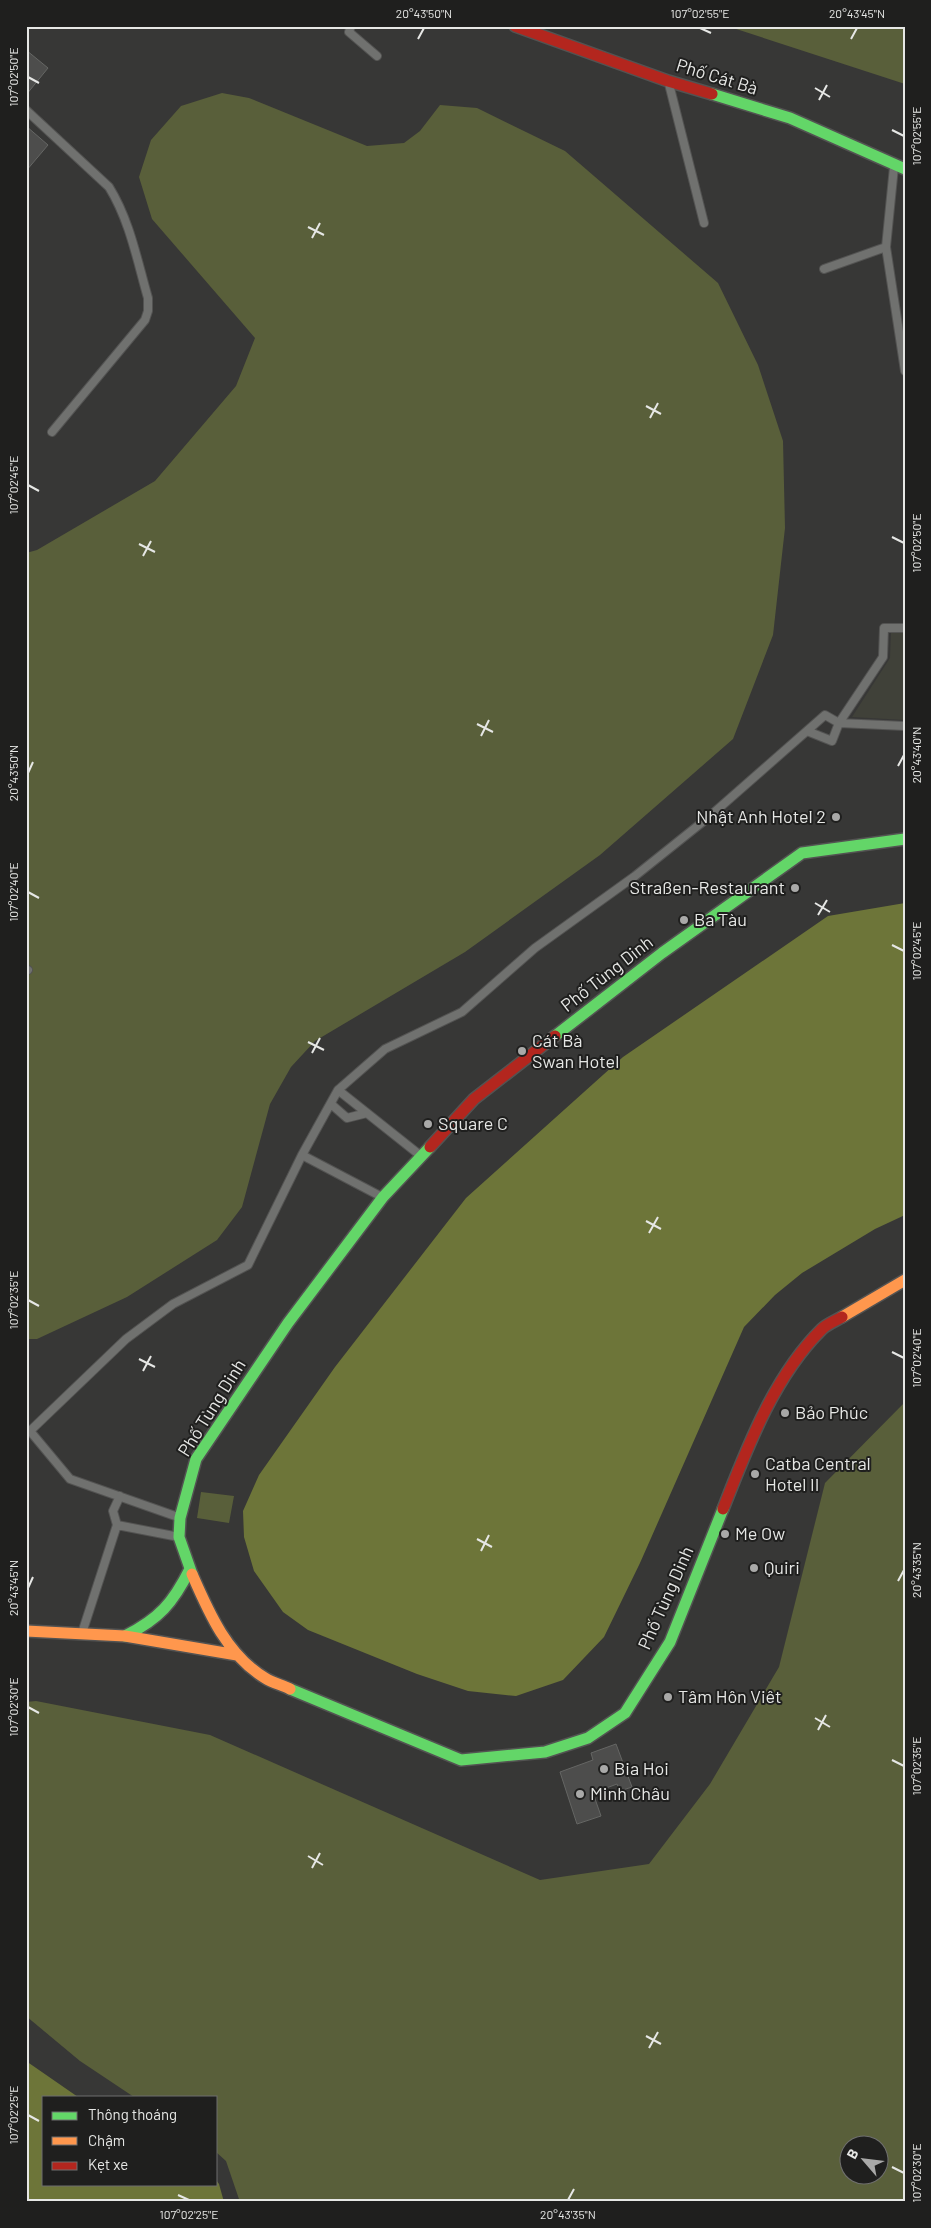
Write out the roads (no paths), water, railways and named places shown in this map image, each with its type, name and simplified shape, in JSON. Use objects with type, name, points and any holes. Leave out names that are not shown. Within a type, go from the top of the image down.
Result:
[{"type":"main road","name":"Phố Cát Bà","points":[[515,26],[668,81],[790,118],[900,167]]},
{"type":"main road","name":"Phố Tùng Dinh","points":[[905,839],[802,853],[662,953],[474,1099],[383,1197],[288,1323],[196,1459],[180,1518],[179,1537],[190,1569],[212,1620],[238,1654],[264,1678],[461,1760],[545,1752],[588,1738],[625,1713],[670,1642],[750,1440],[790,1367],[823,1328],[905,1280]]},
{"type":"main road","points":[[125,1636],[146,1626],[162,1614],[177,1597],[190,1569]]},
{"type":"main road","points":[[26,1631],[125,1636],[238,1654]]},
{"type":"lane","points":[[351,26],[349,32],[377,56]]},
{"type":"lane","points":[[668,81],[704,222]]},
{"type":"lane","points":[[26,110],[103,182],[117,200],[125,216],[148,298],[148,311],[145,320],[52,432]]},
{"type":"lane","points":[[900,167],[886,247],[905,371]]},
{"type":"lane","points":[[824,269],[886,247]]},
{"type":"lane","points":[[807,731],[832,741],[839,723],[883,657],[884,628],[905,628]]},
{"type":"lane","points":[[180,1518],[70,1479],[28,1432],[126,1339],[174,1304],[248,1265],[302,1154],[338,1090],[385,1049],[462,1012],[535,948],[635,876],[710,816],[825,715],[839,723],[905,726]]},
{"type":"lane","points":[[338,1090],[421,1156]]},
{"type":"lane","points":[[330,1104],[347,1118],[367,1113]]},
{"type":"lane","points":[[302,1154],[383,1197]]},
{"type":"lane","points":[[81,1635],[118,1525],[114,1510],[120,1496]]},
{"type":"lane","points":[[118,1525],[179,1537]]},
{"type":"place","name":"Nhật Anh Hotel 2","points":[[836,817]]},
{"type":"place","name":"Straßen-Restaurant","points":[[795,888]]},
{"type":"place","name":"Ba Tàu","points":[[684,920]]},
{"type":"place","name":"Cát Bà Swan Hotel","points":[[522,1051]]},
{"type":"place","name":"Square C","points":[[428,1124]]},
{"type":"place","name":"Bảo Phúc","points":[[785,1413]]},
{"type":"place","name":"Catba Central Hotel II","points":[[755,1474]]},
{"type":"place","name":"Me Ow","points":[[725,1534]]},
{"type":"place","name":"Quiri","points":[[754,1568]]},
{"type":"place","name":"Tâm Hôn Viêt","points":[[668,1697]]},
{"type":"place","name":"Bia Hoi","points":[[604,1769]]},
{"type":"place","name":"Minh Châu","points":[[580,1794]]}]
